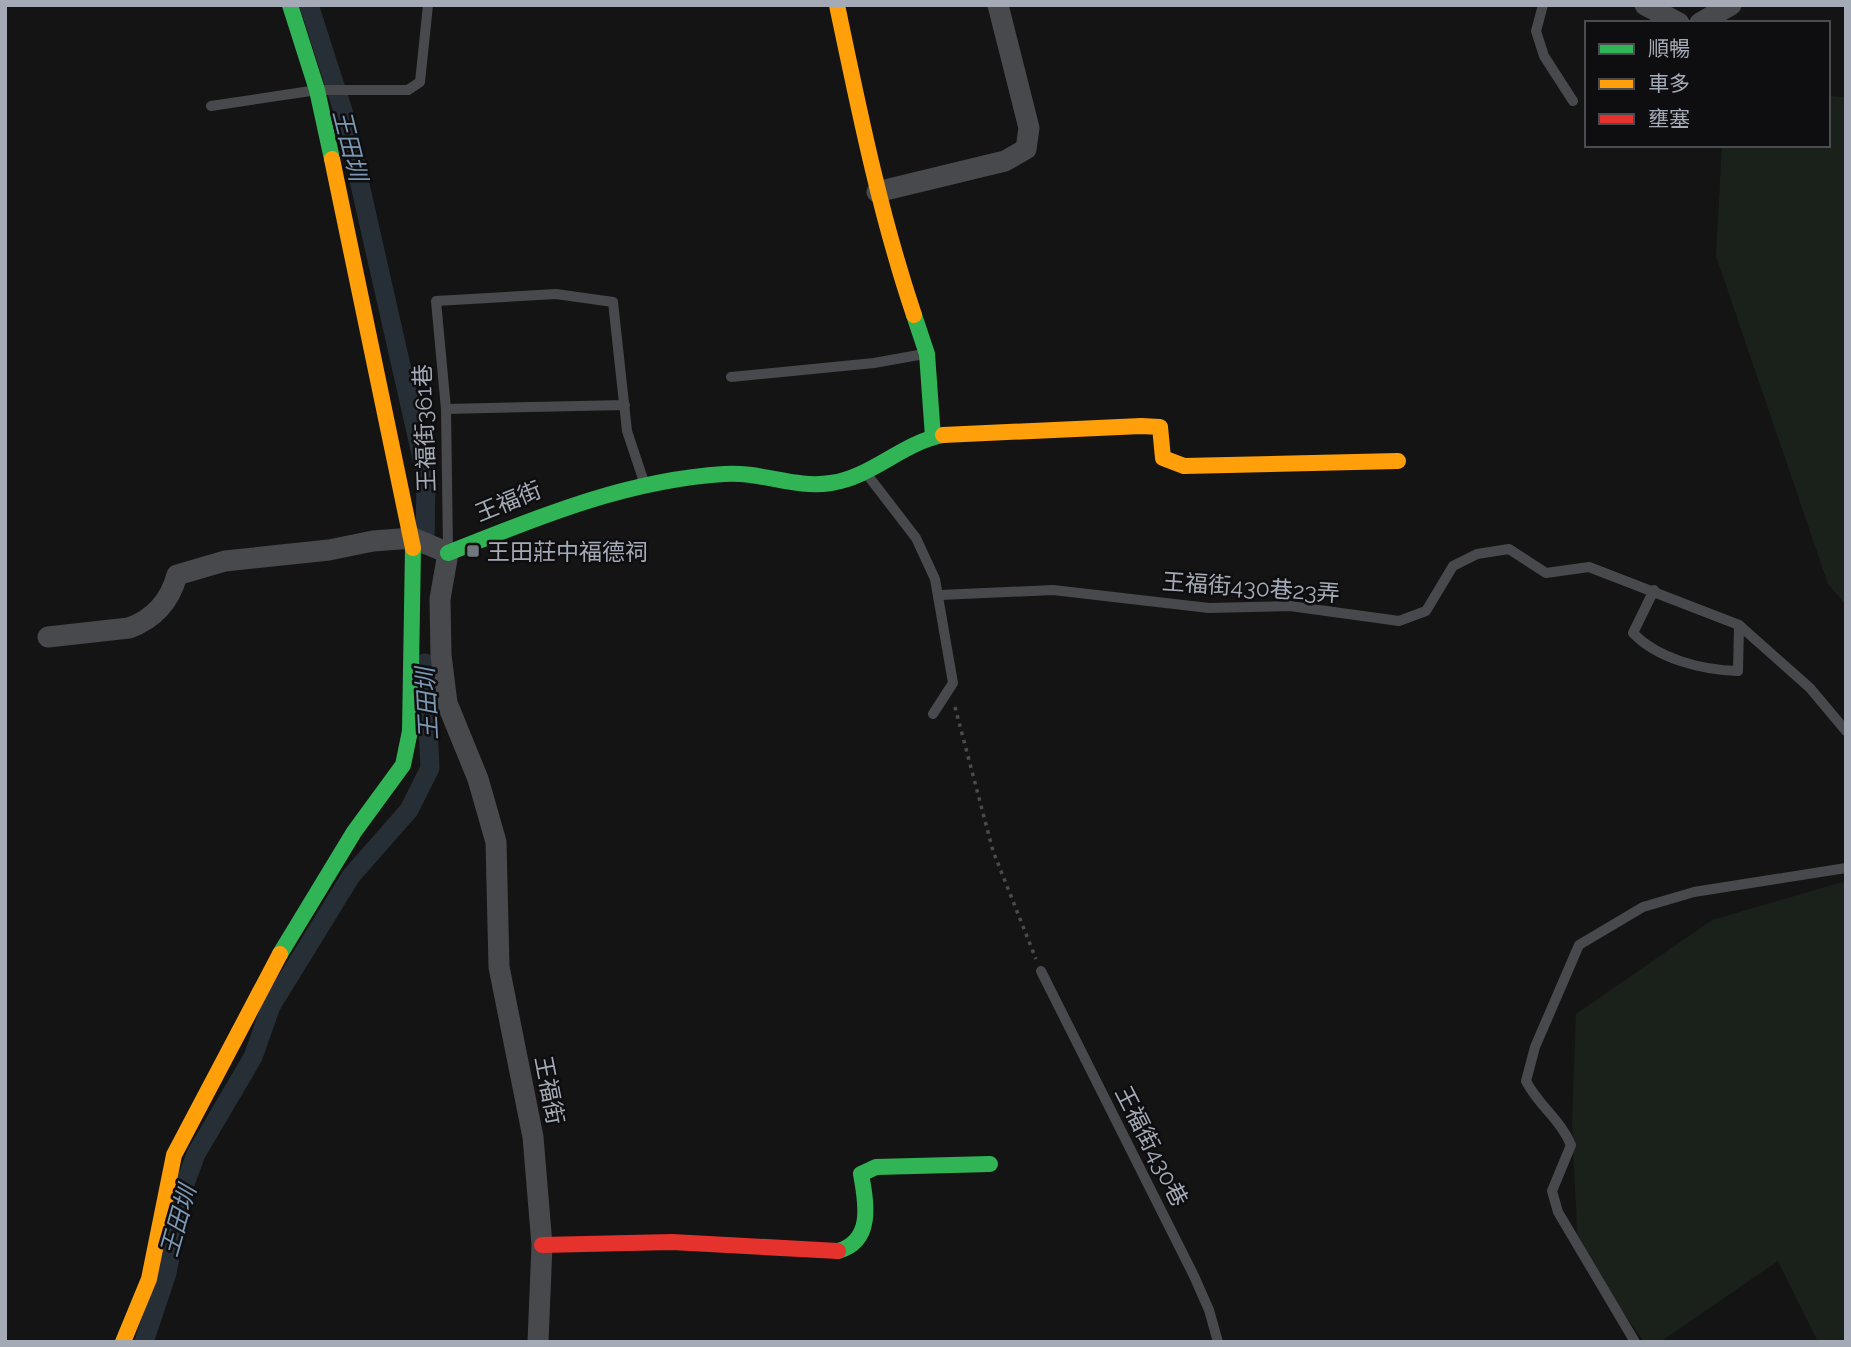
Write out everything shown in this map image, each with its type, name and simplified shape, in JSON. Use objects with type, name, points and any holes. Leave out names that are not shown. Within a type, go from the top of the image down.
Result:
[{"type":"street","points":[[123,1342],[149,1279],[174,1155],[296,923],[354,832],[403,765],[410,731],[413,538],[317,90],[290,5]]},
{"type":"street","points":[[837,5],[877,192],[894,256],[927,354],[933,437]]},
{"type":"street","points":[[877,192],[1005,161],[1026,149],[1029,128],[998,5]]},
{"type":"street","points":[[1645,5],[1675,21]]},
{"type":"street","points":[[1703,21],[1731,5]]},
{"type":"street","name":"王福街","points":[[538,1342],[542,1245],[533,1137],[499,967],[496,842],[478,779],[447,703],[440,599],[448,553],[569,504],[645,485],[733,473],[830,484],[865,472],[893,454],[933,437],[1118,422],[1160,427],[1163,458],[1184,466],[1398,461]]},
{"type":"street","points":[[48,637],[129,628],[141,624],[153,617],[173,591],[177,575],[225,561],[413,538],[448,553]]},
{"type":"street","points":[[542,1245],[672,1242],[841,1251],[856,1244],[863,1236],[867,1212],[861,1174],[876,1167],[990,1164]]},
{"type":"lane","points":[[211,106],[317,90],[408,90],[420,82],[428,5]]},
{"type":"lane","points":[[1543,5],[1536,31],[1544,56],[1573,101]]},
{"type":"lane","name":"王福街361巷","points":[[448,553],[446,409],[436,301],[556,294],[613,302],[625,405]]},
{"type":"lane","points":[[730,377],[874,363],[927,354]]},
{"type":"lane","points":[[446,409],[625,405],[627,431],[645,485]]},
{"type":"lane","points":[[865,472],[916,538],[940,595],[939,608],[954,673],[950,690],[933,714]]},
{"type":"lane","name":"王福街430巷23弄","points":[[940,595],[1053,590],[1209,608],[1290,606],[1398,621],[1426,611],[1453,566],[1477,554],[1509,548],[1546,573],[1589,567],[1739,625],[1810,688],[1846,731]]},
{"type":"lane","points":[[1654,590],[1633,633],[1648,648],[1713,670],[1738,671],[1739,625]]},
{"type":"lane","points":[[1635,1342],[1558,1212],[1552,1191],[1571,1145],[1565,1132],[1535,1099],[1526,1081],[1535,1047],[1564,976],[1579,945],[1643,907],[1694,892],[1846,868]]},
{"type":"lane","name":"王福街430巷","points":[[1041,971],[1194,1276],[1219,1342]]},
{"type":"path","points":[[950,690],[993,851],[1041,971]]},
{"type":"shaded area","points":[[1830,96],[1846,97],[1846,605],[1828,584],[1716,256],[1722,147],[1830,147]]},
{"type":"shaded area","points":[[1846,881],[1846,1342],[1818,1342],[1778,1261],[1660,1342],[1644,1342],[1578,1247],[1572,1124],[1576,1014],[1712,920]]},
{"type":"waterway","name":"王田圳","points":[[309,5],[344,114],[426,476],[425,545]]},
{"type":"waterway","name":"王田圳","points":[[144,1342],[167,1273],[182,1192],[196,1154],[253,1057],[271,1006],[351,876],[409,810],[430,768],[425,663]]},
{"type":"traffic: fast","points":[[290,5],[317,90],[332,159]]},
{"type":"traffic: fast","points":[[914,315],[927,354],[933,437]]},
{"type":"traffic: fast","points":[[448,553],[583,502],[653,484],[724,474],[751,475],[804,484],[846,480],[914,445],[943,435]]},
{"type":"traffic: fast","points":[[280,954],[354,832],[403,765],[410,731],[413,548]]},
{"type":"traffic: fast","points":[[838,1251],[850,1246],[862,1230],[865,1196],[861,1174],[876,1167],[990,1164]]},
{"type":"traffic: slow","points":[[837,5],[880,200],[914,315]]},
{"type":"traffic: slow","points":[[332,159],[413,548]]},
{"type":"traffic: slow","points":[[943,435],[1160,427],[1163,458],[1184,466],[1398,461]]},
{"type":"traffic: slow","points":[[123,1342],[149,1279],[174,1155],[280,954]]},
{"type":"traffic: jam","points":[[542,1245],[672,1242],[838,1251]]},
{"type":"place","name":"王田莊中福德祠","points":[[473,551]]}]
